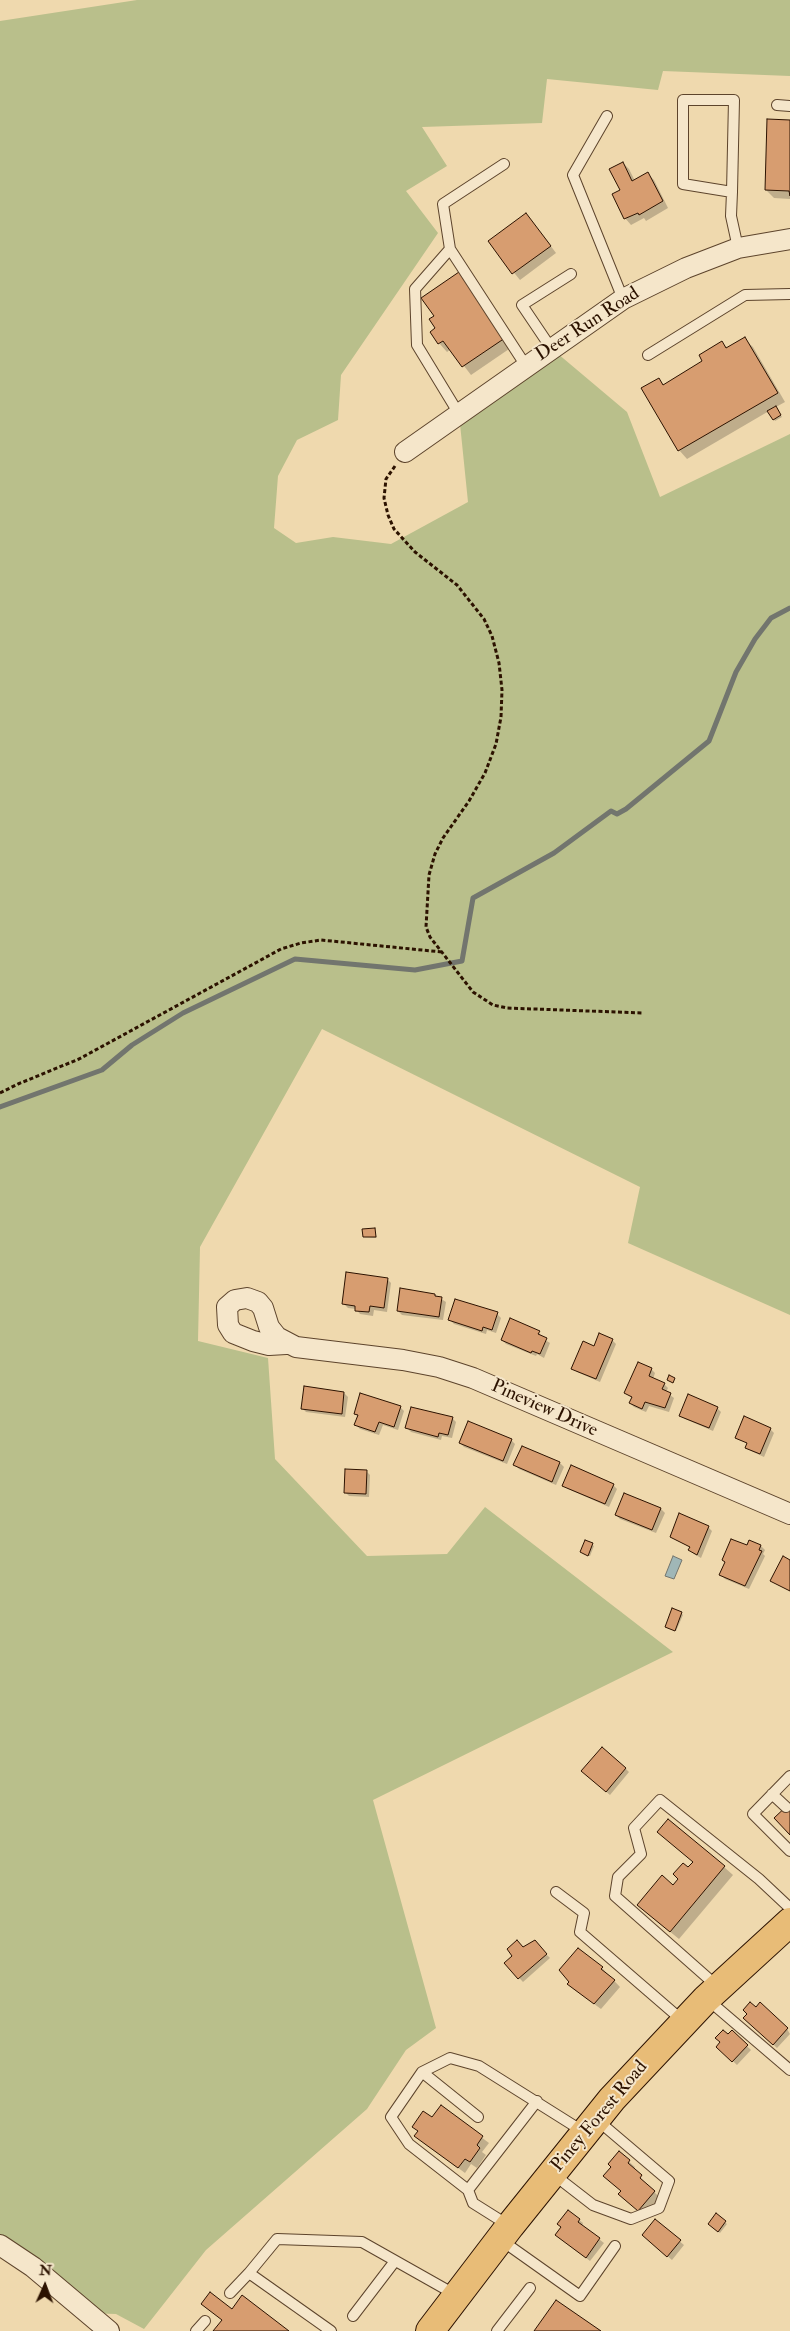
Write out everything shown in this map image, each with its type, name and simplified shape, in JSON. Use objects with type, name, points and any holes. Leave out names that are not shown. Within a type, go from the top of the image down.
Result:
[{"type":"main road","name":"Piney Forest Road","points":[[430,2331],[456,2295],[591,2126],[712,1993],[787,1926]]},
{"type":"street","name":"Deer Run Road","points":[[405,452],[623,299],[686,268],[738,248],[790,239]]},
{"type":"street","name":"Pineview Drive","points":[[286,1344],[296,1347],[403,1360],[439,1367],[473,1378],[790,1514]]},
{"type":"street","points":[[0,2245],[33,2267],[109,2331]]},
{"type":"lane","points":[[732,192],[683,184],[683,100],[734,100],[732,192],[731,216],[738,248]]},
{"type":"lane","points":[[778,105],[790,106]]},
{"type":"lane","points":[[607,116],[573,174],[623,299]]},
{"type":"lane","points":[[504,164],[443,204],[450,249],[526,366]]},
{"type":"lane","points":[[450,249],[415,289],[417,345],[459,414]]},
{"type":"lane","points":[[551,348],[522,305],[570,274]]},
{"type":"lane","points":[[648,355],[745,295],[790,294]]},
{"type":"lane","points":[[790,1776],[753,1814],[790,1851]]},
{"type":"lane","points":[[772,1794],[786,1807]]},
{"type":"lane","points":[[787,1926],[759,1879],[660,1800],[634,1828],[641,1854],[618,1877],[615,1896],[790,2070]]},
{"type":"lane","points":[[556,1892],[584,1913],[580,1932],[684,2022]]},
{"type":"lane","points":[[552,2173],[593,2205],[631,2219],[659,2208],[669,2182],[591,2126],[537,2101],[479,2066],[450,2058],[422,2072],[391,2117],[409,2144],[468,2190],[474,2202],[505,2233],[580,2296],[615,2246]]},
{"type":"lane","points":[[422,2072],[478,2116]]},
{"type":"lane","points":[[468,2190],[537,2101]]},
{"type":"lane","points":[[230,2293],[249,2274],[277,2239],[362,2242],[456,2295]]},
{"type":"lane","points":[[353,2316],[395,2261]]},
{"type":"lane","points":[[249,2274],[331,2331]]},
{"type":"lane","points":[[497,2331],[530,2288]]},
{"type":"lane","points":[[196,2331],[205,2321]]},
{"type":"path","points":[[405,452],[386,479],[384,498],[388,514],[400,535],[415,552],[457,585],[484,619],[492,636],[499,662],[502,690],[501,717],[496,744],[485,773],[470,801],[444,838],[429,875],[426,927],[430,937],[473,992],[494,1005],[507,1008],[643,1013]]},
{"type":"path","points":[[0,1093],[78,1059],[281,949],[321,940],[443,952]]},
{"type":"green space","points":[[137,0],[790,0],[790,76],[663,71],[658,90],[547,79],[542,123],[422,127],[447,166],[406,191],[438,233],[341,375],[338,420],[297,440],[278,476],[274,528],[296,543],[333,537],[391,544],[468,502],[459,414],[551,348],[627,412],[660,497],[790,434],[790,1315],[628,1243],[640,1187],[322,1029],[200,1247],[198,1341],[268,1358],[275,1459],[367,1556],[447,1554],[485,1507],[673,1652],[373,1800],[436,2028],[406,2050],[367,2109],[206,2250],[144,2329],[116,2314],[86,2313],[0,2245],[0,21]]},
{"type":"water","points":[[673,1556],[682,1560],[674,1579],[665,1576]]},
{"type":"building","points":[[767,119],[790,120],[790,196],[789,191],[765,190]]},
{"type":"building","points":[[623,162],[632,181],[648,172],[663,201],[639,215],[638,213],[624,219],[612,194],[620,190],[609,169]]},
{"type":"building","points":[[526,213],[551,246],[512,274],[488,241]]},
{"type":"building","points":[[459,272],[505,338],[462,367],[443,341],[438,344],[430,332],[435,328],[429,319],[434,316],[421,298]]},
{"type":"building","points":[[745,337],[778,393],[678,451],[641,388],[659,378],[663,385],[702,361],[699,355],[722,341],[726,348]]},
{"type":"building","points":[[776,406],[781,415],[773,420],[767,411]]},
{"type":"building","points":[[375,1228],[376,1237],[363,1237],[362,1229]]},
{"type":"building","points":[[346,1272],[388,1278],[384,1308],[370,1306],[369,1312],[355,1311],[355,1306],[342,1304]]},
{"type":"building","points":[[400,1288],[442,1297],[439,1317],[397,1311]]},
{"type":"building","points":[[455,1299],[498,1312],[492,1330],[483,1327],[482,1331],[448,1320]]},
{"type":"building","points":[[510,1318],[540,1331],[538,1334],[547,1338],[540,1354],[532,1351],[531,1353],[501,1340]]},
{"type":"building","points":[[599,1333],[613,1339],[596,1379],[571,1369],[583,1341],[594,1346]]},
{"type":"building","points":[[638,1362],[652,1368],[649,1376],[665,1383],[662,1389],[671,1393],[665,1408],[645,1402],[642,1409],[629,1403],[632,1397],[624,1393]]},
{"type":"building","points":[[669,1375],[675,1378],[673,1383],[667,1380]]},
{"type":"building","points":[[304,1386],[344,1392],[342,1414],[301,1409]]},
{"type":"building","points":[[360,1393],[401,1406],[394,1427],[379,1422],[375,1432],[354,1425],[358,1415],[354,1414]]},
{"type":"building","points":[[688,1394],[718,1407],[709,1428],[679,1416]]},
{"type":"building","points":[[411,1407],[453,1417],[448,1435],[439,1433],[438,1437],[405,1428]]},
{"type":"building","points":[[744,1416],[771,1428],[760,1454],[745,1448],[747,1443],[735,1438]]},
{"type":"building","points":[[468,1421],[512,1439],[503,1461],[459,1443]]},
{"type":"building","points":[[522,1446],[560,1462],[552,1482],[513,1465]]},
{"type":"building","points":[[571,1465],[614,1484],[605,1504],[562,1486]]},
{"type":"building","points":[[345,1469],[367,1470],[366,1494],[344,1493]]},
{"type":"building","points":[[624,1493],[661,1508],[652,1530],[615,1515]]},
{"type":"building","points":[[679,1513],[709,1526],[697,1555],[688,1550],[690,1547],[670,1537]]},
{"type":"building","points":[[731,1539],[747,1545],[749,1540],[761,1545],[759,1550],[762,1551],[745,1586],[719,1575],[725,1562],[722,1560]]},
{"type":"building","points":[[585,1540],[593,1543],[588,1556],[580,1552]]},
{"type":"building","points":[[783,1556],[790,1560],[790,1591],[770,1581]]},
{"type":"building","points":[[672,1608],[682,1612],[675,1631],[665,1627]]},
{"type":"building","points":[[602,1747],[626,1768],[606,1792],[581,1771]]},
{"type":"building","points":[[790,1803],[790,1835],[774,1818]]},
{"type":"building","points":[[668,1819],[725,1866],[670,1932],[637,1905],[662,1875],[673,1885],[678,1879],[673,1874],[683,1863],[688,1867],[693,1862],[657,1832]]},
{"type":"building","points":[[517,1940],[523,1947],[535,1940],[547,1954],[518,1979],[504,1963],[512,1956],[507,1949]]},
{"type":"building","points":[[578,1948],[603,1967],[601,1969],[615,1980],[594,2004],[567,1984],[569,1982],[559,1970]]},
{"type":"building","points":[[750,2002],[756,2007],[760,2002],[788,2028],[773,2045],[743,2018],[747,2014],[743,2010]]},
{"type":"building","points":[[723,2030],[728,2034],[732,2030],[748,2045],[732,2062],[716,2047],[720,2042],[715,2038]]},
{"type":"building","points":[[441,2105],[483,2136],[477,2145],[480,2148],[470,2162],[465,2159],[458,2168],[414,2136],[418,2131],[412,2127],[423,2111],[432,2117]]},
{"type":"building","points":[[619,2151],[630,2160],[628,2163],[642,2175],[640,2178],[655,2191],[638,2211],[618,2194],[621,2191],[603,2176],[611,2167],[608,2164]]},
{"type":"building","points":[[568,2210],[580,2219],[578,2222],[600,2238],[586,2258],[555,2235],[561,2227],[557,2224]]},
{"type":"building","points":[[716,2213],[726,2221],[718,2232],[708,2224]]},
{"type":"building","points":[[655,2219],[681,2240],[667,2257],[642,2235]]},
{"type":"building","points":[[210,2292],[232,2309],[242,2295],[289,2331],[213,2331],[222,2320],[201,2304]]},
{"type":"building","points":[[556,2300],[601,2331],[534,2331]]},
{"type":"waterway","points":[[0,1107],[102,1070],[132,1045],[183,1013],[295,959],[415,970],[462,961],[473,898],[554,853],[611,811],[617,814],[626,809],[709,741],[736,672],[755,639],[771,618],[790,608]]}]
